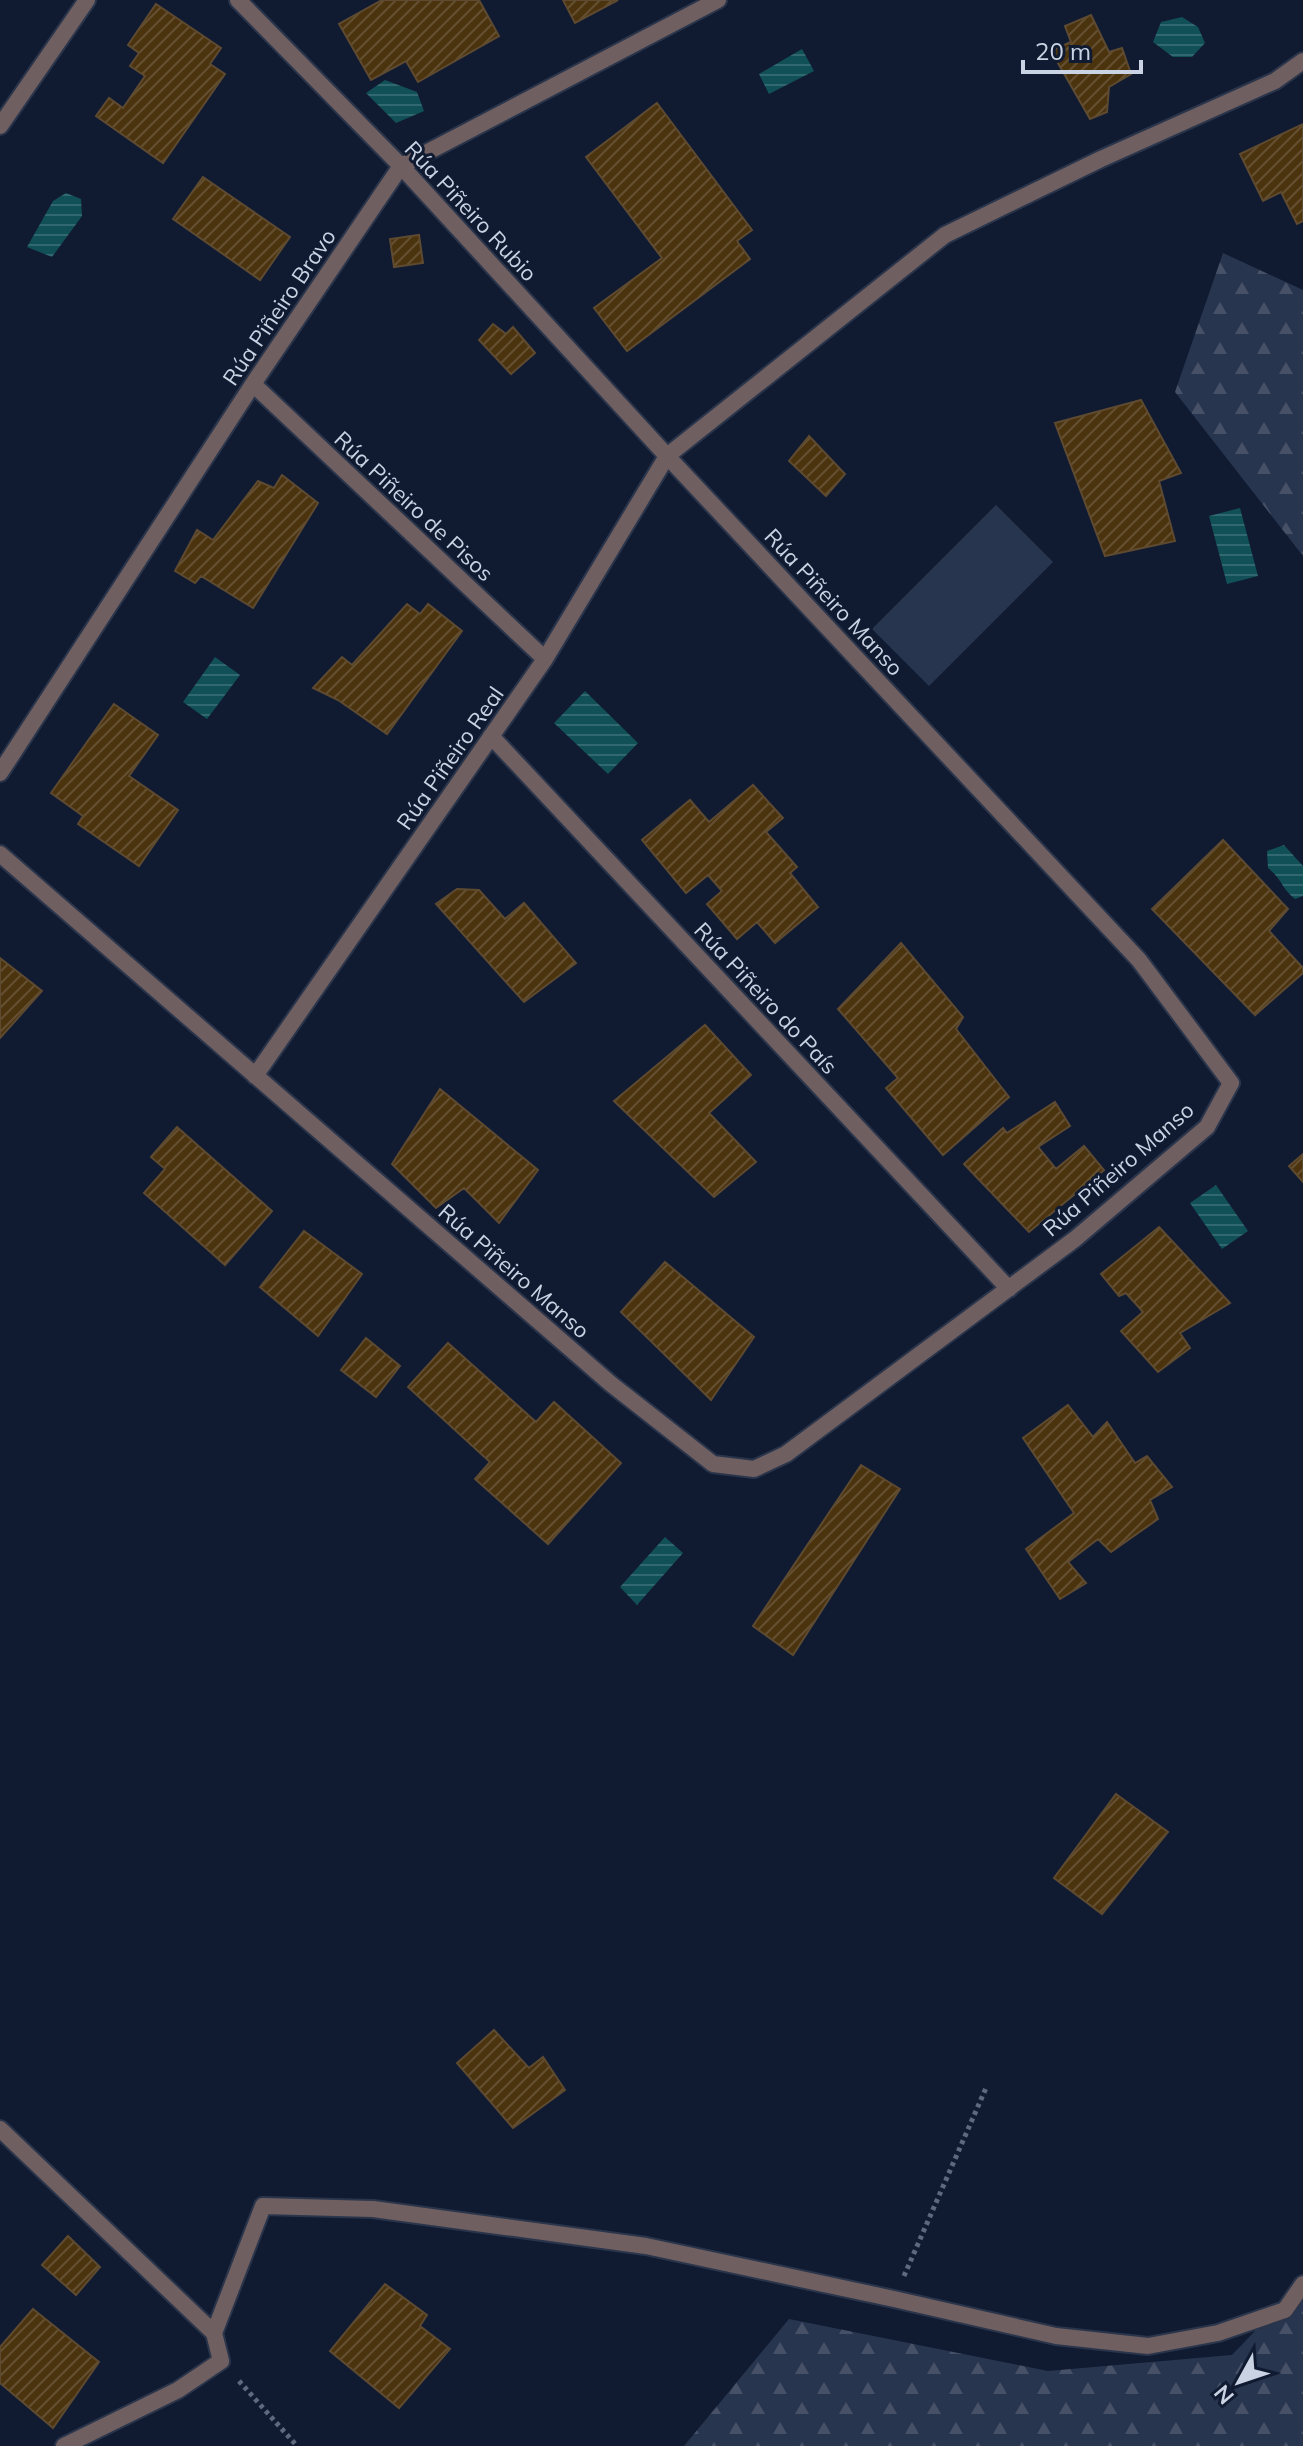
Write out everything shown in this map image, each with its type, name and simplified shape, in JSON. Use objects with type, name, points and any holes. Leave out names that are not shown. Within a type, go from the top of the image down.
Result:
[{"type":"street","points":[[0,126],[87,0]]},
{"type":"street","name":"Rúa Piñeiro Rubio","points":[[238,0],[401,166],[667,456]]},
{"type":"street","name":"Rúa Piñeiro Bravo","points":[[0,773],[253,384],[401,166],[718,0]]},
{"type":"street","points":[[667,456],[945,235],[1101,159],[1275,81],[1303,61]]},
{"type":"street","name":"Rúa Piñeiro de Pisos","points":[[253,384],[545,659]]},
{"type":"street","name":"Rúa Piñeiro Real","points":[[255,1076],[545,659],[667,456]]},
{"type":"street","name":"Rúa Piñeiro Manso","points":[[0,854],[611,1384],[713,1464],[754,1469],[786,1454],[1075,1239],[1207,1127],[1231,1083],[1139,960],[667,456]]},
{"type":"street","name":"Rúa Piñeiro do País","points":[[491,736],[1009,1289]]},
{"type":"street","points":[[0,2129],[214,2333],[221,2361],[178,2390],[64,2446]]},
{"type":"street","points":[[214,2333],[263,2206],[373,2209],[646,2246],[1056,2336],[1148,2346],[1218,2333],[1285,2310],[1303,2284]]},
{"type":"path","points":[[894,2299],[986,2088]]},
{"type":"path","points":[[221,2361],[297,2446]]},
{"type":"green space","points":[[1223,253],[1303,290],[1303,556],[1175,392]]},
{"type":"green space","points":[[996,505],[1053,562],[929,686],[872,629]]},
{"type":"green space","points":[[1303,2281],[1303,2446],[684,2446],[789,2319],[1048,2371],[1232,2355]]},
{"type":"shaded area","points":[[1182,17],[1198,27],[1205,43],[1192,57],[1173,57],[1153,42],[1161,22]]},
{"type":"shaded area","points":[[802,49],[814,71],[769,94],[759,74]]},
{"type":"shaded area","points":[[385,80],[417,92],[424,111],[396,123],[366,93]]},
{"type":"shaded area","points":[[66,193],[81,199],[82,216],[52,257],[27,247],[53,201]]},
{"type":"shaded area","points":[[1240,508],[1258,576],[1227,584],[1209,516]]},
{"type":"shaded area","points":[[215,657],[240,675],[207,719],[183,702]]},
{"type":"shaded area","points":[[585,691],[638,743],[608,774],[554,723]]},
{"type":"shaded area","points":[[1284,845],[1303,866],[1303,896],[1295,899],[1268,868],[1267,851]]},
{"type":"shaded area","points":[[1216,1185],[1248,1231],[1222,1249],[1190,1203]]},
{"type":"shaded area","points":[[665,1537],[683,1553],[637,1605],[620,1587]]},
{"type":"building","points":[[382,0],[479,0],[499,36],[418,82],[406,61],[371,80],[339,24]]},
{"type":"building","points":[[563,0],[618,0],[575,23]]},
{"type":"building","points":[[156,4],[221,48],[210,64],[225,74],[163,163],[96,116],[109,98],[123,108],[145,76],[130,66],[139,53],[128,45]]},
{"type":"building","points":[[1091,15],[1109,52],[1122,48],[1131,74],[1109,87],[1107,112],[1090,119],[1051,51],[1071,42],[1065,26]]},
{"type":"building","points":[[657,103],[752,230],[737,241],[750,259],[627,351],[594,308],[662,258],[586,157]]},
{"type":"building","points":[[1303,124],[1303,221],[1297,224],[1281,192],[1263,201],[1240,154]]},
{"type":"building","points":[[203,177],[290,237],[260,280],[173,219]]},
{"type":"building","points":[[419,235],[423,263],[394,267],[390,239]]},
{"type":"building","points":[[493,324],[506,334],[513,327],[535,353],[511,374],[479,340]]},
{"type":"building","points":[[1141,400],[1181,473],[1159,481],[1175,541],[1105,556],[1055,423]]},
{"type":"building","points":[[809,436],[845,474],[826,496],[789,461]]},
{"type":"building","points":[[282,475],[318,503],[253,608],[201,576],[195,583],[175,571],[197,530],[213,540],[258,481],[274,488]]},
{"type":"building","points":[[407,604],[420,614],[428,604],[462,631],[387,734],[338,700],[313,688],[342,657],[352,665]]},
{"type":"building","points":[[114,704],[158,735],[129,776],[178,810],[139,866],[78,824],[83,816],[51,793]]},
{"type":"building","points":[[753,785],[783,818],[766,832],[797,867],[790,873],[818,907],[775,943],[757,922],[737,939],[707,904],[722,891],[708,875],[686,893],[642,840],[690,800],[709,822]]},
{"type":"building","points":[[1223,840],[1288,909],[1269,931],[1303,968],[1303,973],[1255,1015],[1152,909]]},
{"type":"building","points":[[457,889],[479,890],[505,919],[524,903],[576,963],[524,1002],[436,904]]},
{"type":"building","points":[[901,943],[963,1017],[956,1029],[1009,1097],[943,1155],[886,1088],[898,1078],[838,1009]]},
{"type":"building","points":[[0,958],[42,991],[0,1038]]},
{"type":"building","points":[[705,1025],[751,1075],[709,1113],[756,1162],[714,1197],[614,1101]]},
{"type":"building","points":[[440,1089],[538,1170],[499,1223],[464,1188],[436,1208],[392,1164]]},
{"type":"building","points":[[1055,1102],[1070,1126],[1038,1147],[1056,1169],[1084,1146],[1104,1170],[1029,1232],[964,1164],[1003,1128],[1007,1133]]},
{"type":"building","points":[[177,1127],[272,1211],[225,1265],[144,1193],[165,1169],[151,1157]]},
{"type":"building","points":[[1303,1154],[1303,1182],[1289,1166]]},
{"type":"building","points":[[1159,1227],[1230,1303],[1180,1333],[1190,1348],[1158,1372],[1121,1331],[1143,1312],[1126,1293],[1119,1296],[1101,1274]]},
{"type":"building","points":[[304,1231],[362,1274],[318,1336],[260,1287]]},
{"type":"building","points":[[665,1262],[754,1337],[711,1400],[621,1312]]},
{"type":"building","points":[[366,1338],[400,1366],[376,1397],[341,1370]]},
{"type":"building","points":[[448,1343],[536,1422],[554,1402],[621,1463],[548,1544],[475,1479],[490,1462],[408,1387]]},
{"type":"building","points":[[1068,1405],[1093,1437],[1107,1422],[1135,1463],[1147,1456],[1172,1487],[1150,1500],[1158,1519],[1111,1552],[1098,1539],[1068,1562],[1086,1583],[1060,1599],[1026,1549],[1074,1513],[1023,1438]]},
{"type":"building","points":[[861,1465],[900,1489],[793,1655],[753,1626]]},
{"type":"building","points":[[1116,1794],[1168,1832],[1102,1914],[1054,1878]]},
{"type":"building","points":[[494,2030],[529,2068],[543,2057],[565,2090],[513,2128],[457,2063]]},
{"type":"building","points":[[68,2236],[100,2267],[76,2295],[42,2265]]},
{"type":"building","points":[[385,2284],[427,2315],[420,2326],[450,2349],[399,2408],[330,2351]]},
{"type":"building","points":[[33,2309],[99,2362],[53,2428],[0,2383],[0,2347]]}]
